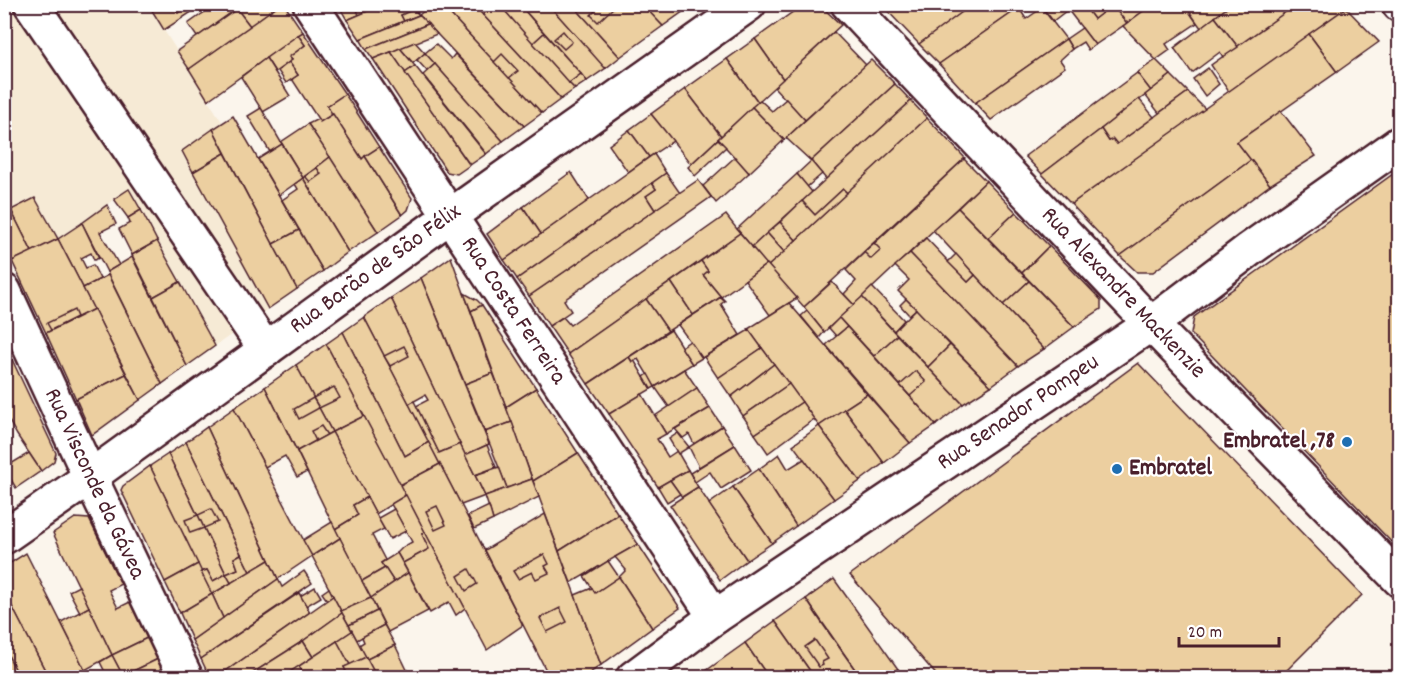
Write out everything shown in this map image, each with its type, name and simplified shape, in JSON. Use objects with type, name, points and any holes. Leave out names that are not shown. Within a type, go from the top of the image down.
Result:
[{"type":"street","points":[[31,4],[266,350]]},
{"type":"street","name":"Rua Costa Ferreira","points":[[310,4],[716,617]]},
{"type":"street","name":"Rua Barão de São Félix","points":[[4,537],[748,4]]},
{"type":"street","name":"Rua Alexandre Mackenzie","points":[[848,4],[1151,324],[1400,580]]},
{"type":"street","name":"Rua Senador Pompeu","points":[[633,678],[716,617],[1151,324],[1250,249],[1400,143]]},
{"type":"street","name":"Rua Visconde da Gávea","points":[[4,291],[186,678]]},
{"type":"shaded area","points":[[5,5],[148,5],[222,122],[182,152],[268,309],[215,346],[129,189],[58,239],[35,198],[5,214]]},
{"type":"building","points":[[148,4],[173,4],[178,13],[190,4],[204,4],[164,30]]},
{"type":"building","points":[[173,4],[190,4],[178,13]]},
{"type":"building","points":[[216,4],[243,4],[197,37],[188,24]]},
{"type":"building","points":[[243,4],[280,4],[250,26],[237,9]]},
{"type":"building","points":[[280,4],[284,4],[303,32],[208,100],[189,69]]},
{"type":"building","points":[[338,4],[384,4],[347,20]]},
{"type":"building","points":[[355,4],[379,4],[379,6],[359,15]]},
{"type":"building","points":[[384,4],[410,4],[414,9],[401,15],[404,21],[360,39],[347,20]]},
{"type":"building","points":[[432,4],[441,4],[542,113],[524,126],[419,15]]},
{"type":"building","points":[[441,4],[473,4],[561,99],[542,113]]},
{"type":"building","points":[[473,4],[492,4],[483,15]]},
{"type":"building","points":[[492,4],[499,4],[575,89],[561,99],[483,15]]},
{"type":"building","points":[[499,4],[519,4],[544,33],[533,43]]},
{"type":"building","points":[[519,4],[548,4],[606,68],[587,81]]},
{"type":"building","points":[[548,4],[572,4],[620,57],[606,68],[604,67]]},
{"type":"building","points":[[572,4],[642,4],[663,26],[620,57]]},
{"type":"building","points":[[602,4],[615,6],[598,22],[591,15]]},
{"type":"building","points":[[642,4],[678,4],[684,11],[663,26]]},
{"type":"building","points":[[678,4],[694,4],[684,11]]},
{"type":"building","points":[[804,4],[819,4],[841,25],[783,79],[755,39]]},
{"type":"building","points":[[881,4],[957,4],[962,13],[919,44]]},
{"type":"building","points":[[957,4],[973,4],[962,13]]},
{"type":"building","points":[[973,4],[1016,4],[1019,8],[939,64],[919,44]]},
{"type":"building","points":[[1040,4],[1075,4],[1053,21]]},
{"type":"building","points":[[1075,4],[1083,4],[1094,19],[1112,5],[1127,23],[1095,45],[1068,10]]},
{"type":"building","points":[[1083,4],[1111,4],[1112,5],[1094,19]]},
{"type":"building","points":[[1111,4],[1153,4],[1127,23]]},
{"type":"building","points":[[1153,4],[1184,4],[1197,23],[1166,44],[1170,50],[1156,60],[1123,26]]},
{"type":"building","points":[[1184,4],[1232,4],[1201,28]]},
{"type":"building","points":[[1232,4],[1297,4],[1238,47],[1215,17]]},
{"type":"building","points":[[1297,4],[1342,4],[1346,8],[1229,92],[1211,65]]},
{"type":"building","points":[[1019,8],[1026,19],[1042,8],[1066,39],[975,103],[939,64]]},
{"type":"building","points":[[1346,8],[1379,42],[1337,72],[1309,34]]},
{"type":"building","points":[[237,9],[250,26],[189,69],[177,51]]},
{"type":"building","points":[[414,9],[419,15],[404,21],[401,15]]},
{"type":"building","points":[[419,15],[428,24],[366,49],[360,39]]},
{"type":"building","points":[[1215,17],[1238,47],[1223,57],[1220,52],[1192,73],[1174,48]]},
{"type":"building","points":[[428,24],[437,34],[373,59],[366,49]]},
{"type":"building","points":[[1082,28],[1095,45],[1088,50],[1083,42],[1072,49],[1066,39]]},
{"type":"building","points":[[563,31],[572,42],[564,49],[554,39]]},
{"type":"building","points":[[303,32],[345,94],[327,106],[333,114],[320,122],[292,79],[298,75],[289,62],[292,60],[289,57],[305,45],[298,35]]},
{"type":"building","points":[[834,32],[866,65],[805,120],[774,87]]},
{"type":"building","points":[[544,33],[581,74],[569,83],[533,43]]},
{"type":"building","points":[[1309,34],[1337,72],[1237,142],[1251,160],[1120,256],[1071,204]]},
{"type":"building","points":[[298,35],[305,45],[289,57],[292,60],[275,72],[266,58]]},
{"type":"building","points":[[755,39],[783,79],[758,102],[727,59]]},
{"type":"building","points":[[1066,39],[1072,49],[1060,60],[1065,67],[991,120],[975,103]]},
{"type":"building","points":[[415,42],[425,53],[413,63],[400,48]]},
{"type":"building","points":[[436,44],[451,59],[455,54],[524,126],[503,141],[425,53]]},
{"type":"building","points":[[400,48],[415,66],[405,73],[391,52]]},
{"type":"building","points":[[391,52],[470,165],[457,174],[447,172],[373,59]]},
{"type":"building","points":[[425,53],[435,64],[427,71],[417,60]]},
{"type":"building","points":[[502,54],[518,71],[509,78],[494,62]]},
{"type":"building","points":[[266,58],[290,96],[263,112],[241,77]]},
{"type":"building","points":[[727,59],[758,102],[721,136],[685,89]]},
{"type":"building","points":[[871,60],[895,84],[811,161],[786,138]]},
{"type":"building","points":[[1156,60],[1171,75],[1151,91],[1137,73]]},
{"type":"building","points":[[289,62],[298,75],[286,83],[278,71]]},
{"type":"building","points":[[435,64],[503,141],[486,154],[423,75]]},
{"type":"building","points":[[415,66],[486,154],[470,165],[405,73]]},
{"type":"building","points":[[1208,68],[1219,84],[1205,96],[1193,79]]},
{"type":"building","points":[[1137,73],[1151,91],[1042,174],[1025,156]]},
{"type":"building","points":[[581,74],[587,81],[575,89],[569,83]]},
{"type":"building","points":[[1171,75],[1188,92],[1159,113],[1145,95]]},
{"type":"building","points":[[895,84],[911,101],[826,179],[811,161]]},
{"type":"building","points":[[685,89],[721,136],[691,164],[651,114]]},
{"type":"building","points":[[1188,92],[1205,109],[1071,204],[1042,174],[1101,129],[1109,141],[1113,139],[1117,144]]},
{"type":"building","points":[[345,94],[379,147],[362,159],[327,106]]},
{"type":"building","points":[[786,99],[805,120],[784,140],[752,107],[760,100],[772,111]]},
{"type":"building","points":[[1139,99],[1154,117],[1117,144],[1113,139],[1109,141],[1101,129]]},
{"type":"building","points":[[911,101],[927,118],[847,193],[843,189],[815,215],[802,201]]},
{"type":"building","points":[[752,107],[784,140],[749,173],[718,139]]},
{"type":"building","points":[[261,108],[282,144],[270,152],[248,116]]},
{"type":"building","points":[[1281,111],[1316,156],[1270,185],[1237,142]]},
{"type":"building","points":[[333,114],[362,159],[365,156],[402,215],[378,232],[308,124],[318,119],[320,122]]},
{"type":"building","points":[[651,114],[673,141],[649,157],[629,130]]},
{"type":"building","points":[[233,116],[299,230],[273,244],[213,129]]},
{"type":"building","points":[[927,118],[965,158],[804,307],[768,266]]},
{"type":"building","points":[[308,124],[330,157],[303,178],[281,142]]},
{"type":"building","points":[[213,129],[225,153],[193,172],[182,151]]},
{"type":"building","points":[[629,130],[649,157],[628,172],[609,145]]},
{"type":"building","points":[[718,139],[726,147],[695,176],[688,167]]},
{"type":"building","points":[[282,144],[303,178],[279,195],[258,159]]},
{"type":"building","points":[[379,147],[412,198],[408,210],[402,215],[365,156]]},
{"type":"building","points":[[225,153],[297,289],[268,309],[193,172]]},
{"type":"building","points":[[654,154],[666,173],[517,279],[504,260]]},
{"type":"building","points":[[330,157],[378,232],[348,252],[303,178]]},
{"type":"building","points":[[735,157],[749,173],[716,203],[703,186]]},
{"type":"building","points":[[964,159],[986,181],[854,305],[844,294],[856,281],[846,270]]},
{"type":"building","points":[[1251,160],[1270,185],[1153,272],[1137,272],[1120,256]]},
{"type":"building","points":[[811,161],[822,174],[807,187],[797,174]]},
{"type":"building","points":[[317,168],[321,174],[310,182],[305,176]]},
{"type":"building","name":"Embratel ,78","points":[[1400,169],[1400,551],[1191,334],[1194,317]]},
{"type":"building","points":[[571,172],[589,200],[541,234],[523,207]]},
{"type":"building","points":[[666,173],[680,193],[655,210],[646,196],[656,189],[652,183]]},
{"type":"building","points":[[797,174],[812,192],[752,247],[737,229]]},
{"type":"building","points":[[303,178],[348,252],[323,271],[282,200],[298,189],[295,184]]},
{"type":"building","points":[[698,180],[711,197],[564,300],[571,311],[549,326],[529,296]]},
{"type":"building","points":[[986,181],[1016,212],[988,238],[958,208]]},
{"type":"building","points":[[652,183],[656,189],[646,196],[655,210],[529,296],[517,279]]},
{"type":"building","points":[[129,189],[141,210],[128,218],[114,199]]},
{"type":"building","points":[[843,189],[847,193],[796,240],[780,222],[802,201],[815,215]]},
{"type":"building","points":[[35,198],[58,239],[32,252],[11,210]]},
{"type":"building","points":[[107,205],[116,224],[100,232],[119,265],[107,272],[82,223]]},
{"type":"building","points":[[523,207],[541,234],[504,260],[487,234]]},
{"type":"building","points":[[958,208],[1029,281],[1003,305],[933,230]]},
{"type":"building","points":[[11,210],[32,252],[12,261],[4,244],[4,214]]},
{"type":"building","points":[[141,210],[157,241],[132,255],[119,229],[130,223],[128,218]]},
{"type":"building","points":[[1016,212],[1049,246],[1022,273],[988,238]]},
{"type":"building","points":[[726,215],[740,233],[568,354],[549,326],[563,317],[570,325]]},
{"type":"building","points":[[780,222],[796,240],[784,252],[767,233]]},
{"type":"building","points":[[82,223],[99,258],[94,260],[91,253],[81,258],[86,268],[93,265],[100,279],[83,288],[58,239]]},
{"type":"building","points":[[299,230],[323,271],[297,289],[273,244]]},
{"type":"building","points":[[740,233],[767,264],[721,297],[703,275],[708,271],[701,261]]},
{"type":"building","points":[[767,233],[784,252],[768,266],[752,247]]},
{"type":"building","points":[[926,238],[968,282],[975,275],[1044,349],[1018,366],[910,253]]},
{"type":"building","points":[[58,239],[94,309],[46,333],[12,261]]},
{"type":"building","points":[[157,241],[180,282],[153,297],[132,255]]},
{"type":"building","points":[[874,243],[881,250],[871,259],[864,252]]},
{"type":"building","points":[[1049,246],[1101,300],[1101,309],[1074,327],[1022,273]]},
{"type":"building","points":[[910,253],[1018,366],[991,386],[898,291],[909,280],[895,266]]},
{"type":"building","points":[[956,254],[975,275],[968,282],[948,262]]},
{"type":"building","points":[[132,257],[187,366],[162,384],[107,272]]},
{"type":"building","points":[[451,257],[493,373],[465,384],[421,278]]},
{"type":"building","points":[[701,261],[708,271],[703,275],[721,297],[693,315],[671,282]]},
{"type":"building","points":[[767,264],[797,298],[770,315],[745,280]]},
{"type":"building","points":[[108,275],[162,384],[140,400],[83,288]]},
{"type":"building","points":[[421,278],[489,444],[465,455],[391,298]]},
{"type":"building","points":[[1029,281],[1074,327],[1044,349],[1003,305]]},
{"type":"building","points":[[180,282],[215,346],[187,366],[153,297]]},
{"type":"building","points":[[671,282],[693,315],[668,331],[646,299]]},
{"type":"building","points":[[832,282],[854,305],[824,332],[804,307]]},
{"type":"building","points":[[872,287],[904,320],[894,331],[862,297]]},
{"type":"building","points":[[464,293],[477,300],[482,305],[471,311]]},
{"type":"building","points":[[721,297],[725,301],[721,304],[740,335],[702,358],[678,325]]},
{"type":"building","points":[[862,297],[897,335],[874,356],[839,318]]},
{"type":"building","points":[[391,298],[460,444],[439,453],[416,406],[428,400],[425,395],[409,404],[364,317]]},
{"type":"building","points":[[646,299],[668,331],[588,384],[568,354]]},
{"type":"building","points":[[906,299],[916,309],[909,315],[900,305]]},
{"type":"building","points":[[789,303],[867,394],[819,426],[748,329]]},
{"type":"building","points":[[482,305],[536,388],[506,407],[471,311]]},
{"type":"building","points":[[94,309],[126,374],[76,399],[46,333]]},
{"type":"building","points":[[916,309],[950,345],[928,367],[894,331]]},
{"type":"building","points":[[74,310],[77,317],[51,330],[47,323]]},
{"type":"building","points":[[807,311],[824,332],[819,338],[801,316]]},
{"type":"building","points":[[364,317],[429,442],[405,456],[343,332]]},
{"type":"building","points":[[839,318],[847,327],[836,336],[829,328]]},
{"type":"building","points":[[847,327],[936,425],[910,443],[826,345]]},
{"type":"building","points":[[671,330],[692,364],[655,387],[638,359],[632,362],[629,357]]},
{"type":"building","points":[[749,330],[762,348],[718,378],[704,357]]},
{"type":"building","points":[[343,332],[405,456],[429,442],[440,464],[400,485],[326,344]]},
{"type":"building","points":[[897,335],[963,404],[936,425],[874,356]]},
{"type":"building","points":[[690,341],[702,358],[692,364],[681,347]]},
{"type":"building","points":[[326,344],[364,416],[332,432],[296,365]]},
{"type":"building","points":[[950,345],[991,386],[963,404],[928,367]]},
{"type":"building","points":[[404,346],[409,356],[390,366],[384,356]]},
{"type":"building","points":[[762,348],[774,364],[731,397],[718,378]]},
{"type":"building","points":[[8,351],[56,453],[54,461],[41,471],[4,412],[4,353]]},
{"type":"building","points":[[629,357],[632,362],[634,360],[651,389],[609,414],[588,384]]},
{"type":"building","name":"Embratel","points":[[1138,363],[1362,595],[1279,678],[939,678],[850,575]]},
{"type":"building","points":[[774,364],[789,384],[743,416],[731,397]]},
{"type":"building","points":[[296,365],[332,432],[297,451],[265,387]]},
{"type":"building","points":[[684,369],[697,388],[669,407],[655,387]]},
{"type":"building","points":[[916,371],[926,382],[910,396],[900,385]]},
{"type":"building","points":[[493,373],[512,422],[485,432],[465,384]]},
{"type":"building","points":[[126,374],[140,400],[92,435],[76,399]]},
{"type":"building","points":[[648,374],[655,387],[651,389],[644,377]]},
{"type":"building","points":[[789,384],[802,402],[755,434],[743,416]]},
{"type":"building","points":[[265,387],[307,472],[297,477],[285,456],[265,467],[234,408]]},
{"type":"building","points":[[334,387],[340,398],[319,408],[313,398]]},
{"type":"building","points":[[536,388],[578,453],[533,481],[506,407]]},
{"type":"building","points":[[697,388],[710,408],[666,434],[655,416]]},
{"type":"building","points":[[642,394],[666,434],[657,439],[668,457],[677,451],[688,470],[658,487],[609,414]]},
{"type":"building","points":[[867,394],[910,443],[884,463],[844,409]]},
{"type":"building","points":[[313,398],[319,408],[299,419],[294,409]]},
{"type":"building","points":[[414,401],[439,453],[460,444],[485,496],[461,505],[409,404]]},
{"type":"building","points":[[802,402],[814,419],[768,453],[755,434]]},
{"type":"building","points":[[234,408],[312,556],[278,579],[207,427]]},
{"type":"building","points":[[710,408],[722,426],[694,444],[689,434],[683,438],[675,429]]},
{"type":"building","points":[[844,409],[884,463],[860,481],[819,426]]},
{"type":"building","points":[[364,416],[406,495],[376,514],[332,432]]},
{"type":"building","points":[[512,422],[532,479],[507,488],[485,432]]},
{"type":"building","points":[[321,426],[327,435],[316,441],[311,431]]},
{"type":"building","points":[[722,426],[735,445],[699,467],[689,447]]},
{"type":"building","points":[[819,426],[860,481],[834,499],[793,445]]},
{"type":"building","points":[[207,427],[269,560],[250,572],[186,442]]},
{"type":"building","points":[[332,432],[367,497],[353,505],[358,515],[335,529],[297,451]]},
{"type":"building","points":[[678,433],[689,447],[678,454],[669,439]]},
{"type":"building","points":[[186,442],[241,554],[234,558],[238,569],[226,574],[168,454]]},
{"type":"building","points":[[487,445],[496,467],[475,475],[465,455]]},
{"type":"building","points":[[735,445],[751,470],[721,489],[710,472],[695,482],[690,473]]},
{"type":"building","points":[[29,453],[41,471],[16,488],[4,468]]},
{"type":"building","points":[[578,453],[618,514],[559,551],[533,481]]},
{"type":"building","points":[[168,454],[226,574],[213,581],[207,570],[201,572],[150,466]]},
{"type":"building","points":[[779,454],[788,469],[804,459],[834,499],[796,526],[759,469]]},
{"type":"building","points":[[440,464],[523,625],[487,650],[400,485]]},
{"type":"building","points":[[150,466],[198,564],[165,582],[121,490],[123,486]]},
{"type":"building","points":[[499,467],[507,488],[485,496],[475,475]]},
{"type":"building","points":[[759,469],[796,526],[772,543],[733,487]]},
{"type":"building","points":[[688,470],[698,487],[682,497],[670,480]]},
{"type":"building","points":[[532,479],[539,497],[493,520],[485,496]]},
{"type":"building","points":[[670,480],[680,494],[667,502],[658,487]]},
{"type":"building","points":[[698,487],[747,560],[720,580],[670,505]]},
{"type":"building","points":[[733,487],[772,543],[747,560],[709,504]]},
{"type":"building","points":[[406,495],[425,532],[422,534],[429,549],[403,563],[397,553],[412,542],[391,504]]},
{"type":"building","points":[[367,497],[384,529],[372,535],[385,560],[381,563],[385,568],[362,581],[335,529],[358,515],[353,505]]},
{"type":"building","points":[[437,506],[446,525],[435,530],[426,511]]},
{"type":"building","points":[[489,506],[493,520],[474,529],[468,516]]},
{"type":"building","points":[[211,509],[218,522],[204,528],[198,515]]},
{"type":"building","points":[[394,509],[406,531],[390,539],[378,518]]},
{"type":"building","points":[[545,514],[601,665],[583,678],[550,678],[485,550]]},
{"type":"building","points":[[618,514],[638,544],[571,583],[559,551]]},
{"type":"building","points":[[198,515],[204,528],[190,533],[185,520]]},
{"type":"building","points":[[75,518],[89,519],[121,584],[109,590],[118,608],[130,602],[147,638],[112,655],[53,533]]},
{"type":"building","points":[[332,522],[340,538],[312,556],[303,540]]},
{"type":"building","points":[[425,532],[465,608],[456,615],[449,602],[430,613],[403,563],[429,549],[422,534]]},
{"type":"building","points":[[340,538],[371,598],[341,611],[312,556]]},
{"type":"building","points":[[638,544],[680,608],[652,628],[619,577],[626,570],[615,557]]},
{"type":"building","points":[[26,553],[85,670],[69,678],[49,678],[4,591],[4,567]]},
{"type":"building","points":[[397,553],[408,573],[394,582],[381,563]]},
{"type":"building","points":[[241,554],[250,572],[231,583],[226,574],[238,569],[234,558]]},
{"type":"building","points":[[544,554],[549,564],[545,566],[549,573],[536,579],[532,572],[518,579],[513,571]]},
{"type":"building","points":[[269,560],[278,579],[223,618],[212,594]]},
{"type":"building","points":[[608,561],[619,577],[595,593],[584,576]]},
{"type":"building","points":[[198,564],[212,594],[180,613],[165,582]]},
{"type":"building","points":[[385,568],[394,582],[371,598],[362,581]]},
{"type":"building","points":[[469,569],[477,584],[466,591],[458,576]]},
{"type":"building","points":[[207,570],[213,581],[226,574],[231,583],[212,594],[201,572]]},
{"type":"building","points":[[304,571],[312,583],[201,659],[192,640],[278,579],[282,587]]},
{"type":"building","points":[[408,573],[428,611],[388,632],[371,598]]},
{"type":"building","points":[[619,577],[652,628],[601,665],[575,595],[592,588],[595,593]]},
{"type":"building","points":[[834,579],[898,669],[883,678],[861,678],[806,599]]},
{"type":"building","points":[[79,586],[89,607],[80,612],[69,591]]},
{"type":"building","points":[[315,587],[321,597],[306,606],[300,596]]},
{"type":"building","points":[[329,588],[333,596],[327,600],[322,593]]},
{"type":"building","points":[[4,591],[49,678],[20,678],[4,648]]},
{"type":"building","points":[[299,593],[310,612],[216,678],[210,678],[201,659]]},
{"type":"building","points":[[212,594],[223,618],[192,640],[180,613]]},
{"type":"building","points":[[333,596],[342,613],[303,641],[245,678],[216,678]]},
{"type":"building","points":[[371,598],[377,611],[349,625],[341,611]]},
{"type":"building","points":[[806,599],[861,678],[815,678],[775,621]]},
{"type":"building","points":[[89,607],[112,655],[85,670],[61,622]]},
{"type":"building","points":[[560,608],[567,622],[547,632],[540,618]]},
{"type":"building","points":[[377,611],[384,625],[357,640],[349,625]]},
{"type":"building","points":[[342,613],[352,631],[313,657],[303,641]]},
{"type":"building","points":[[775,621],[815,678],[769,678],[745,643]]},
{"type":"building","points":[[384,625],[395,645],[367,659],[359,645],[364,642],[362,637]]},
{"type":"building","points":[[352,631],[366,657],[350,665],[337,641]]},
{"type":"building","points":[[147,638],[158,659],[123,676],[112,655]]},
{"type":"building","points":[[815,640],[828,659],[819,667],[805,647]]},
{"type":"building","points":[[303,641],[313,657],[281,678],[245,678]]},
{"type":"building","points":[[337,641],[350,665],[344,667],[346,671],[334,678],[305,678],[299,666]]},
{"type":"building","points":[[745,643],[769,678],[696,678]]},
{"type":"building","points":[[395,645],[411,678],[377,678],[367,659]]},
{"type":"building","points":[[4,648],[20,678],[4,678]]},
{"type":"building","points":[[112,655],[123,678],[108,678],[100,662]]},
{"type":"building","points":[[366,657],[377,678],[349,678],[344,667]]},
{"type":"building","points":[[158,659],[167,678],[123,678],[123,676]]},
{"type":"building","points":[[299,666],[305,678],[281,678]]},
{"type":"building","points":[[898,669],[904,678],[883,678]]},
{"type":"building","points":[[82,671],[85,678],[69,678]]},
{"type":"building","points":[[346,671],[349,678],[334,678]]},
{"type":"place","name":"Embratel ,78","points":[[1347,442]]},
{"type":"place","name":"Embratel","points":[[1117,469]]}]
